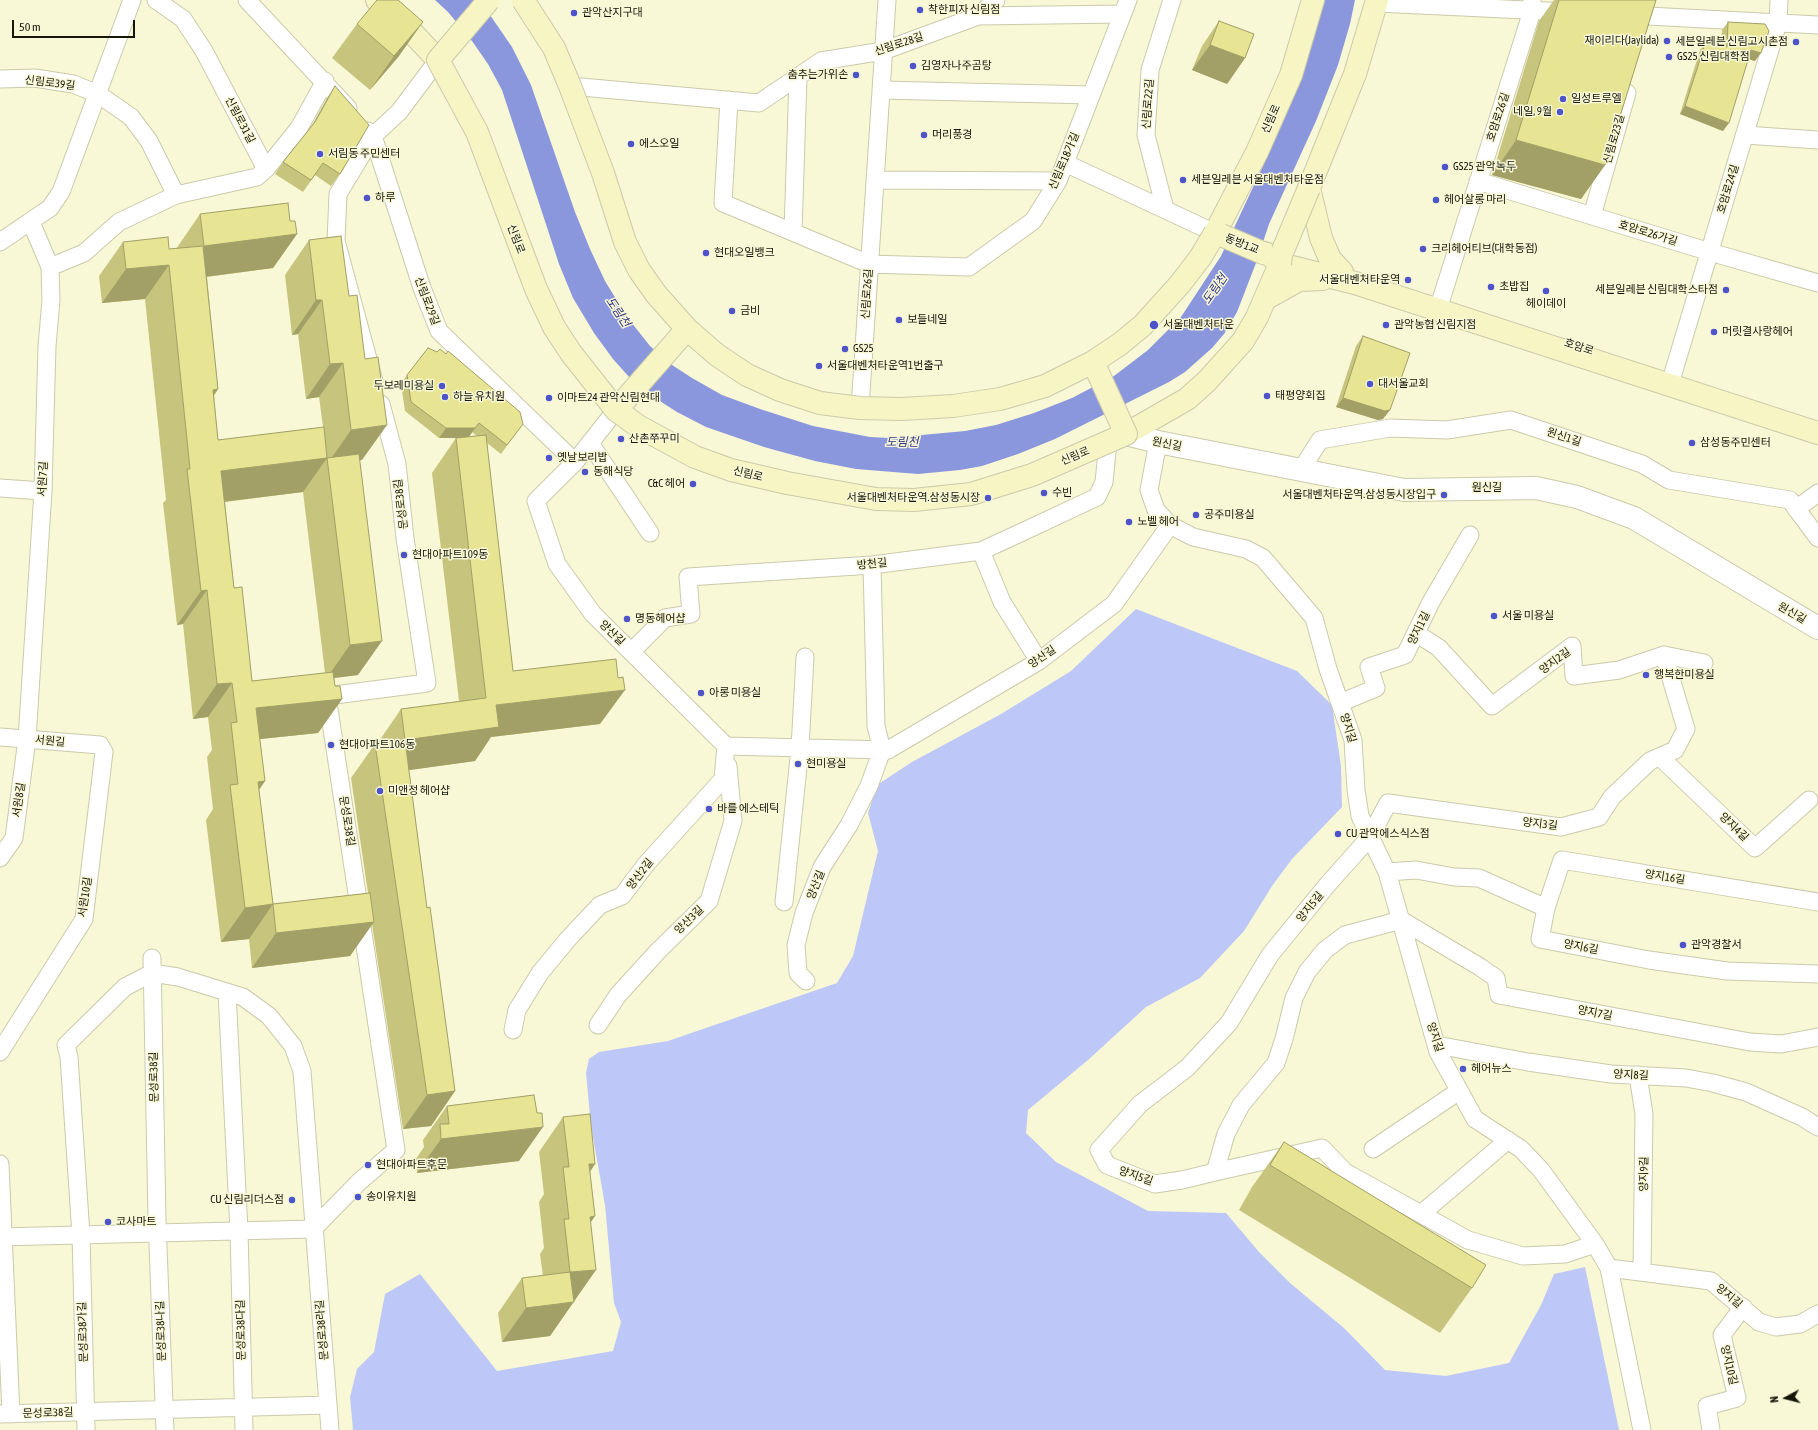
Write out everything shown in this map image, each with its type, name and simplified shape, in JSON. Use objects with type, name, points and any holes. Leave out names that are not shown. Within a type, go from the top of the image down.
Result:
[{"type":"main road","name":"신림로","points":[[377,0],[390,9],[438,60],[477,132],[533,282],[554,327],[571,353],[616,410],[638,426],[695,457],[731,470],[786,483],[876,499],[914,500],[971,494],[1032,475],[1117,438],[1187,399],[1208,381],[1243,341],[1257,317],[1265,299],[1274,256],[1309,188]]},
{"type":"main road","points":[[438,60],[489,0]]},
{"type":"main road","name":"신림로","points":[[523,0],[554,48],[603,173],[625,242],[639,270],[656,294],[687,330],[717,355],[747,375],[780,390],[820,403],[860,408],[908,409],[952,406],[1000,398],[1045,386],[1093,362],[1120,344],[1143,325],[1162,305],[1218,234],[1257,152],[1291,75],[1313,0]]},
{"type":"main road","points":[[1340,275],[1330,259],[1314,214],[1309,188],[1355,74],[1372,1]]},
{"type":"main road","name":"동방1교","points":[[1218,234],[1274,256],[1340,275]]},
{"type":"main road","points":[[1265,299],[1299,280],[1340,275],[1818,433]]},
{"type":"main road","name":"호암로","points":[[1340,275],[1440,303],[1672,377],[1818,418]]},
{"type":"main road","points":[[616,410],[687,330]]},
{"type":"main road","points":[[1093,362],[1117,438]]},
{"type":"street","points":[[0,242],[50,208],[61,192],[132,0]]},
{"type":"street","name":"신림로31길","points":[[156,0],[183,19],[196,38],[266,169]]},
{"type":"street","name":"신림로29길","points":[[247,0],[325,81],[373,136],[422,288],[439,332],[575,462]]},
{"type":"street","name":"신림로26길","points":[[860,408],[887,0]]},
{"type":"street","name":"신림로28길","points":[[978,16],[996,0]]},
{"type":"street","name":"신림로22길","points":[[1165,209],[1146,135],[1150,70],[1172,0]]},
{"type":"street","name":"호암로24길","points":[[1672,377],[1778,23],[1779,0]]},
{"type":"street","points":[[1372,1],[1532,5],[1586,13]]},
{"type":"street","name":"호암로26길","points":[[1440,303],[1532,5]]},
{"type":"street","name":"신림로28길","points":[[570,86],[759,103],[821,61],[883,51],[978,16],[1125,7]]},
{"type":"street","name":"신림로18가길","points":[[869,264],[969,267],[1033,221],[1058,180],[1125,7]]},
{"type":"street","points":[[1610,14],[1818,25]]},
{"type":"street","points":[[373,136],[399,112],[438,60]]},
{"type":"street","points":[[793,232],[798,77]]},
{"type":"street","name":"신림로39길","points":[[0,79],[35,78],[73,84],[98,94]]},
{"type":"street","name":"신림로23길","points":[[1592,216],[1631,78]]},
{"type":"street","points":[[50,267],[84,252],[119,222],[176,195],[257,177],[266,169],[299,128],[325,81]]},
{"type":"street","points":[[881,90],[1091,95]]},
{"type":"street","points":[[98,94],[136,123],[149,140],[176,195]]},
{"type":"street","points":[[728,100],[723,203],[869,264]]},
{"type":"street","name":"문성로38길","points":[[313,1229],[359,1182],[396,1150],[327,696],[427,683],[405,538],[397,464],[336,240],[338,194],[373,136]]},
{"type":"street","points":[[1744,136],[1818,140]]},
{"type":"street","points":[[1065,163],[1218,234]]},
{"type":"street","points":[[875,180],[1058,180]]},
{"type":"street","name":"호암로26가길","points":[[1478,181],[1710,252],[1818,282]]},
{"type":"street","name":"서원7길","points":[[27,739],[43,491],[47,346],[51,300],[50,267],[31,222]]},
{"type":"street","name":"양산길","points":[[616,410],[575,462],[536,501],[557,564],[593,614],[726,746],[888,750],[1039,661],[1114,604],[1170,526]]},
{"type":"street","name":"원신1길","points":[[1300,470],[1320,440],[1390,428],[1447,430],[1511,420],[1642,464],[1669,480],[1790,500],[1818,538]]},
{"type":"street","name":"원신길","points":[[1117,438],[1158,442],[1404,490],[1536,488],[1577,497],[1634,518],[1818,628]]},
{"type":"street","name":"방천길","points":[[631,652],[665,618],[691,614],[688,577],[872,565],[981,551],[1097,497],[1104,482],[1117,438]]},
{"type":"street","name":"양지길","points":[[1158,442],[1149,490],[1156,510],[1170,526],[1193,537],[1246,548],[1263,558],[1314,618],[1328,669],[1353,740],[1356,790],[1360,816],[1387,872],[1438,1052],[1475,1119],[1521,1149],[1541,1170],[1595,1244],[1609,1268],[1642,1430]]},
{"type":"street","points":[[590,443],[650,534]]},
{"type":"street","points":[[0,488],[43,491]]},
{"type":"street","points":[[1796,509],[1818,493]]},
{"type":"street","name":"양지1길","points":[[1340,703],[1376,688],[1369,667],[1405,655],[1431,602],[1470,536]]},
{"type":"street","points":[[981,551],[1002,602],[1039,661]]},
{"type":"street","points":[[872,565],[876,726],[882,750]]},
{"type":"street","name":"양지2길","points":[[1416,633],[1439,648],[1492,706],[1572,646],[1574,676],[1619,670],[1664,655],[1704,663]]},
{"type":"street","name":"양지3길","points":[[1370,837],[1388,803],[1561,827],[1599,817],[1612,797],[1650,761],[1675,750],[1686,729],[1664,655]]},
{"type":"street","points":[[784,902],[800,748],[805,657]]},
{"type":"street","name":"서원길","points":[[0,737],[100,745]]},
{"type":"street","name":"서원8길","points":[[0,858],[14,838],[27,739]]},
{"type":"street","name":"서원10길","points":[[0,1052],[84,919],[104,752],[100,745]]},
{"type":"street","name":"양산3길","points":[[598,1025],[623,990],[658,951],[709,901],[733,821],[726,746]]},
{"type":"street","name":"양산2길","points":[[513,1030],[517,1010],[540,973],[568,938],[600,905],[622,896],[648,863],[723,779],[726,746]]},
{"type":"street","name":"양산길","points":[[806,981],[798,973],[796,945],[804,913],[822,867],[849,825],[869,786],[882,750]]},
{"type":"street","name":"양지4길","points":[[1660,757],[1755,848],[1809,800]]},
{"type":"street","name":"양지5길","points":[[1215,1172],[1182,1180],[1155,1184],[1107,1166],[1100,1150],[1140,1104],[1187,1068],[1229,1023],[1270,955],[1328,884],[1370,837]]},
{"type":"street","name":"양지16길","points":[[1546,908],[1562,860],[1818,902]]},
{"type":"street","points":[[1387,872],[1416,870],[1454,877],[1479,878],[1546,908]]},
{"type":"street","name":"양지6길","points":[[1546,908],[1540,939],[1649,960],[1727,971],[1818,974]]},
{"type":"street","points":[[1401,920],[1345,935],[1325,950],[1307,972],[1294,998],[1284,1039],[1276,1063],[1241,1105],[1226,1134],[1215,1172],[1322,1148],[1345,1172],[1468,1240],[1522,1256],[1565,1254],[1595,1244]]},
{"type":"street","name":"양지7길","points":[[1401,920],[1496,978],[1499,995],[1750,1042],[1781,1044],[1818,1037]]},
{"type":"street","points":[[2,1237],[81,1235],[157,1233],[239,1231],[313,1229],[302,1071],[293,1046],[268,1016],[243,997],[178,977],[152,966],[125,987],[66,1045],[70,1057],[81,1235]]},
{"type":"street","name":"문성로38길","points":[[152,966],[157,1233]]},
{"type":"street","points":[[226,992],[239,1231]]},
{"type":"street","name":"양지8길","points":[[1436,1045],[1528,1062],[1611,1074],[1686,1078],[1746,1092],[1802,1117],[1818,1127]]},
{"type":"street","name":"양지9길","points":[[1638,1076],[1644,1114],[1642,1272]]},
{"type":"street","points":[[1373,1148],[1459,1091]]},
{"type":"street","points":[[1421,1214],[1508,1140]]},
{"type":"street","name":"문성로38길","points":[[0,1164],[6,1414],[328,1405]]},
{"type":"street","name":"문성로38라길","points":[[313,1229],[330,1430]]},
{"type":"street","name":"문성로38다길","points":[[239,1231],[244,1430]]},
{"type":"street","name":"문성로38나길","points":[[157,1233],[165,1430]]},
{"type":"street","name":"문성로38가길","points":[[81,1235],[86,1430]]},
{"type":"street","name":"양지길","points":[[1609,1268],[1711,1281],[1759,1322],[1776,1327],[1800,1324],[1818,1314]]},
{"type":"street","name":"양지10길","points":[[1711,1430],[1707,1406],[1737,1398],[1722,1335],[1742,1307]]},
{"type":"shaded area","points":[[1136,609],[1297,671],[1332,705],[1341,766],[1342,807],[1292,859],[1272,886],[1244,931],[1200,978],[1146,1007],[1088,1060],[1028,1110],[1026,1133],[1056,1162],[1148,1211],[1226,1213],[1259,1252],[1290,1283],[1344,1328],[1385,1370],[1446,1376],[1509,1363],[1541,1305],[1554,1274],[1585,1267],[1619,1430],[353,1430],[350,1397],[357,1369],[374,1352],[385,1294],[420,1274],[497,1371],[613,1351],[621,1322],[614,1303],[605,1205],[591,1126],[586,1073],[589,1059],[599,1052],[668,1041],[837,983],[853,956],[878,851],[868,813],[877,785],[912,762],[1001,714],[1071,671]]},
{"type":"water","name":"도림천","points":[[435,0],[477,0],[490,15],[512,47],[531,85],[575,212],[590,249],[605,281],[627,317],[650,346],[669,363],[722,395],[813,426],[870,437],[889,438],[965,431],[996,425],[1034,413],[1072,398],[1114,376],[1148,350],[1181,317],[1221,256],[1268,155],[1300,78],[1323,0],[1355,0],[1350,24],[1338,65],[1316,121],[1269,224],[1237,312],[1224,334],[1212,348],[1185,372],[1169,382],[1055,439],[1018,454],[982,466],[960,470],[918,474],[856,469],[815,461],[764,447],[706,427],[677,412],[652,396],[630,378],[613,359],[594,333],[573,298],[559,264],[502,90],[488,64],[472,41],[448,12]]},
{"type":"building","points":[[377,0],[398,0],[423,22],[394,56],[357,24]]},
{"type":"building","name":"일성트루엘","points":[[1559,0],[1656,0],[1605,165],[1516,140]]},
{"type":"building","points":[[1219,21],[1254,34],[1245,58],[1210,45]]},
{"type":"building","points":[[1728,22],[1765,24],[1769,31],[1761,53],[1751,50],[1729,123],[1685,106],[1706,41],[1727,47]]},
{"type":"building","name":"서림동 주민센터","points":[[335,86],[369,125],[340,174],[323,163],[311,180],[283,162],[315,122]]},
{"type":"building","points":[[288,203],[290,221],[295,221],[297,234],[204,246],[200,214]]},
{"type":"building","points":[[341,236],[349,296],[357,295],[365,359],[378,357],[387,425],[351,430],[343,363],[330,364],[322,300],[316,300],[309,240]]},
{"type":"building","points":[[168,237],[169,249],[203,246],[218,389],[213,390],[218,440],[324,427],[327,458],[221,471],[234,588],[242,587],[252,681],[333,672],[335,686],[340,686],[342,699],[256,708],[265,781],[258,782],[273,904],[245,908],[230,785],[238,784],[231,723],[237,722],[232,683],[217,684],[207,590],[201,591],[187,469],[190,469],[169,265],[126,269],[123,242]]},
{"type":"building","name":"대서울교회","points":[[1363,336],[1410,353],[1390,410],[1385,411],[1343,398]]},
{"type":"building","points":[[428,348],[437,352],[440,349],[446,354],[448,351],[520,412],[523,424],[507,445],[479,423],[475,428],[446,428],[411,402],[407,375]]},
{"type":"building","points":[[486,435],[513,671],[616,659],[618,678],[623,677],[625,690],[496,705],[499,727],[405,740],[401,709],[486,698],[456,438]]},
{"type":"building","points":[[359,454],[382,641],[350,645],[327,458]]},
{"type":"building","points":[[405,740],[427,908],[430,907],[455,1091],[427,1095],[375,744]]},
{"type":"building","points":[[370,893],[374,922],[276,933],[273,904]]},
{"type":"building","points":[[534,1095],[537,1113],[542,1113],[543,1127],[441,1139],[440,1124],[449,1124],[447,1106]]},
{"type":"building","points":[[590,1114],[595,1164],[589,1164],[595,1216],[590,1217],[596,1270],[570,1272],[564,1219],[569,1219],[563,1167],[569,1167],[563,1117]]},
{"type":"building","points":[[1284,1142],[1486,1265],[1472,1288],[1270,1165]]},
{"type":"building","points":[[570,1272],[574,1302],[526,1308],[522,1278]]},
{"type":"place","name":"착한피자 신림점","points":[[920,10]]},
{"type":"place","name":"관악산지구대","points":[[574,13]]},
{"type":"place","name":"재이리다(Jaylida)","points":[[1667,41]]},
{"type":"place","name":"세븐일레븐 신림고시촌점","points":[[1796,42]]},
{"type":"place","name":"GS25 신림대학점","points":[[1669,57]]},
{"type":"place","name":"김영자나주곰탕","points":[[913,66]]},
{"type":"place","name":"춤추는가위손","points":[[856,75]]},
{"type":"place","name":"일성트루엘","points":[[1563,99]]},
{"type":"place","name":"네일, 9월","points":[[1560,112]]},
{"type":"place","name":"머리풍경","points":[[924,135]]},
{"type":"place","name":"에스오일","points":[[631,144]]},
{"type":"place","name":"서림동 주민센터","points":[[320,154]]},
{"type":"place","name":"GS25 관악녹두","points":[[1445,167]]},
{"type":"place","name":"세븐일레븐 서울대벤처타운점","points":[[1183,180]]},
{"type":"place","name":"하루","points":[[367,198]]},
{"type":"place","name":"헤어살롱 마리","points":[[1436,200]]},
{"type":"place","name":"크리헤어티브(대학동점)","points":[[1423,249]]},
{"type":"place","name":"현대오일뱅크","points":[[706,253]]},
{"type":"place","name":"서울대벤처타운역","points":[[1408,280]]},
{"type":"place","name":"초밥집","points":[[1491,287]]},
{"type":"place","name":"세븐일레븐 신림대학스타점","points":[[1726,290]]},
{"type":"place","name":"헤이데이","points":[[1546,291]]},
{"type":"place","name":"금비","points":[[732,311]]},
{"type":"place","name":"보들네일","points":[[899,320]]},
{"type":"place","name":"서울대벤처타운","points":[[1154,325]]},
{"type":"place","name":"관악농협 신림지점","points":[[1386,325]]},
{"type":"place","name":"머릿결사랑헤어","points":[[1714,332]]},
{"type":"place","name":"GS25","points":[[845,349]]},
{"type":"place","name":"서울대벤처타운역1번출구","points":[[819,366]]},
{"type":"place","name":"대서울교회","points":[[1370,384]]},
{"type":"place","name":"두보레미용실","points":[[442,386]]},
{"type":"place","name":"태평양회집","points":[[1267,396]]},
{"type":"place","name":"하늘 유치원","points":[[445,397]]},
{"type":"place","name":"이마트24 관악신림현대","points":[[549,398]]},
{"type":"place","name":"산촌쭈꾸미","points":[[621,439]]},
{"type":"place","name":"삼성동주민센터","points":[[1692,443]]},
{"type":"place","name":"옛날보리밥","points":[[549,458]]},
{"type":"place","name":"동해식당","points":[[585,472]]},
{"type":"place","name":"C&C 헤어","points":[[693,484]]},
{"type":"place","name":"수빈","points":[[1044,493]]},
{"type":"place","name":"서울대벤처타운역.삼성동시장입구","points":[[1444,495]]},
{"type":"place","name":"서울대벤처타운역.삼성동시장","points":[[988,498]]},
{"type":"place","name":"공주미용실","points":[[1196,515]]},
{"type":"place","name":"노벨 헤어","points":[[1129,522]]},
{"type":"place","name":"현대아파트109동","points":[[404,555]]},
{"type":"place","name":"서울 미용실","points":[[1494,616]]},
{"type":"place","name":"명동헤어샵","points":[[627,619]]},
{"type":"place","name":"행복한미용실","points":[[1646,675]]},
{"type":"place","name":"아롱 미용실","points":[[701,693]]},
{"type":"place","name":"현대아파트106동","points":[[331,745]]},
{"type":"place","name":"현미용실","points":[[798,764]]},
{"type":"place","name":"미앤정 헤어샵","points":[[380,791]]},
{"type":"place","name":"바를 에스테틱","points":[[709,809]]},
{"type":"place","name":"CU 관악에스식스점","points":[[1338,834]]},
{"type":"place","name":"관악경찰서","points":[[1683,945]]},
{"type":"place","name":"헤어뉴스","points":[[1463,1069]]},
{"type":"place","name":"현대아파트후문","points":[[368,1165]]},
{"type":"place","name":"송이유치원","points":[[358,1197]]},
{"type":"place","name":"CU 신림리더스점","points":[[292,1200]]},
{"type":"place","name":"코사마트","points":[[108,1222]]}]
